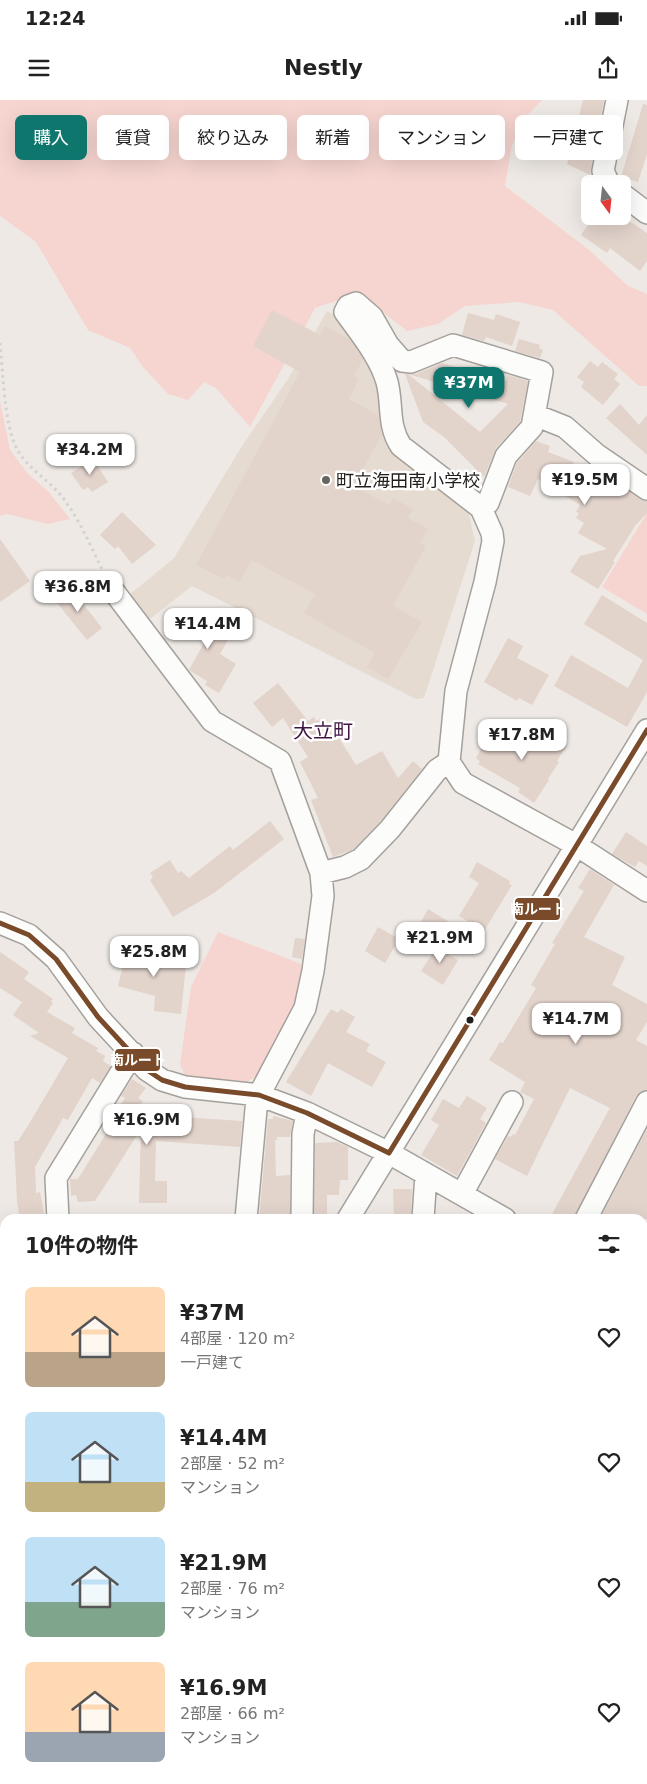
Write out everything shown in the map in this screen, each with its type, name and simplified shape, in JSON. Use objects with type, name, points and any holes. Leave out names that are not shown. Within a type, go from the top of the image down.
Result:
[{"type":"street","points":[[605,175],[603,171],[617,100]]},
{"type":"street","points":[[631,201],[647,213]]},
{"type":"street","points":[[488,502],[506,456],[532,427],[542,372],[453,345],[411,362],[402,361],[388,345],[372,317],[356,303],[348,306],[345,312],[384,371],[388,385],[392,428],[395,438],[401,446],[481,508],[492,532]]},
{"type":"street","points":[[402,361],[396,367],[396,376],[405,434],[410,440],[469,484],[488,502],[493,509],[496,519],[492,532],[485,582],[456,691],[449,762],[464,783],[576,845],[647,892]]},
{"type":"street","points":[[535,415],[565,427],[597,455],[647,489]]},
{"type":"street","points":[[115,593],[212,721],[280,761],[295,797],[321,873],[323,896],[313,970],[305,1008],[259,1095],[256,1109],[246,1214]]},
{"type":"street","points":[[351,1214],[647,730]]},
{"type":"street","points":[[321,873],[346,867],[361,859],[390,829],[437,770],[449,762]]},
{"type":"street","points":[[0,923],[29,935],[56,960],[98,1017],[147,1070],[169,1084],[259,1095],[307,1113],[388,1153],[496,1214]]},
{"type":"street","points":[[58,1214],[56,1178],[133,1053]]},
{"type":"street","points":[[462,1194],[512,1102]]},
{"type":"street","points":[[589,1214],[647,1102]]},
{"type":"street","points":[[302,1214],[303,1134],[307,1113]]},
{"type":"street","points":[[423,1214],[426,1174]]},
{"type":"path","points":[[0,343],[10,429],[16,448],[28,465],[49,482],[67,502],[115,593]]},
{"type":"shaded area","points":[[0,100],[542,100],[528,115],[515,115],[515,138],[512,145],[505,186],[588,249],[628,286],[647,294],[647,386],[639,386],[553,310],[519,302],[465,306],[438,324],[407,331],[365,298],[339,300],[315,308],[250,427],[216,388],[204,382],[188,400],[168,394],[143,367],[130,348],[88,330],[36,242],[0,216]]},
{"type":"shaded area","name":"町立海田南小学校","points":[[327,311],[343,319],[373,366],[389,433],[468,510],[475,541],[424,698],[416,699],[192,586],[146,622],[128,596],[174,558],[242,446],[288,379]]},
{"type":"shaded area","points":[[0,401],[10,450],[28,474],[48,491],[70,519],[48,524],[7,514],[0,516]]},
{"type":"shaded area","points":[[647,513],[647,614],[602,587]]},
{"type":"shaded area","points":[[218,932],[304,965],[302,1001],[267,1070],[245,1083],[185,1075],[180,1064],[191,987]]},
{"type":"building","points":[[583,100],[604,100],[601,115],[579,115]]},
{"type":"building","points":[[643,104],[647,105],[647,154],[638,182],[631,180],[631,175],[622,175]]},
{"type":"building","points":[[568,160],[593,160],[590,175],[567,164]]},
{"type":"building","points":[[631,222],[647,233],[647,261],[640,271],[610,248],[607,253],[581,235],[588,225],[631,225]]},
{"type":"building","points":[[272,310],[320,335],[325,326],[349,339],[353,344],[363,359],[354,376],[359,379],[349,399],[378,415],[382,434],[354,486],[389,505],[393,498],[413,509],[408,518],[428,529],[420,543],[426,546],[393,606],[422,622],[388,679],[367,667],[375,653],[304,613],[315,594],[252,560],[239,582],[226,575],[224,579],[196,565],[300,372],[253,346]]},
{"type":"building","points":[[468,313],[494,320],[496,314],[520,322],[512,346],[486,337],[484,341],[462,335]]},
{"type":"building","points":[[519,339],[540,345],[539,348],[543,350],[540,358],[515,351]]},
{"type":"building","points":[[590,361],[598,367],[602,362],[618,374],[614,379],[620,384],[603,405],[581,387],[584,382],[577,377]]},
{"type":"building","points":[[442,363],[506,381],[508,375],[528,381],[520,422],[496,448],[484,477],[471,472],[475,468],[444,437],[423,422],[405,374],[408,374],[416,374]],"holes":[[[408,374],[508,404],[480,432]]]},
{"type":"building","points":[[620,404],[639,425],[647,415],[647,455],[606,418]]},
{"type":"building","points":[[536,441],[550,446],[548,452],[574,462],[573,464],[601,481],[604,475],[640,499],[647,501],[647,513],[635,526],[598,589],[570,572],[580,556],[607,549],[578,533],[584,523],[576,518],[579,513],[576,512],[580,505],[538,479],[530,496],[508,487],[517,463]]},
{"type":"building","points":[[93,459],[108,482],[92,492],[88,487],[83,490],[71,473]]},
{"type":"building","points":[[122,512],[156,545],[132,564],[118,546],[115,549],[100,535]]},
{"type":"building","points":[[0,539],[30,581],[0,602]]},
{"type":"building","points":[[70,587],[102,628],[87,640],[54,599]]},
{"type":"building","points":[[602,595],[647,623],[647,692],[627,727],[554,686],[571,655],[628,688],[643,660],[584,624]]},
{"type":"building","points":[[175,608],[196,620],[204,611],[221,625],[216,631],[229,638],[220,654],[236,664],[219,693],[205,685],[207,681],[189,670],[204,643],[171,614]]},
{"type":"building","points":[[508,638],[523,646],[517,658],[549,675],[532,705],[519,698],[517,701],[484,682]]},
{"type":"building","points":[[278,683],[308,721],[314,717],[316,721],[322,718],[336,740],[339,738],[356,765],[382,751],[398,778],[413,761],[422,769],[381,821],[354,849],[333,857],[311,800],[318,798],[300,762],[308,757],[283,718],[272,727],[253,703]]},
{"type":"building","points":[[494,726],[533,748],[545,730],[567,745],[557,761],[559,762],[549,780],[534,803],[518,792],[520,788],[478,764],[480,761],[476,758]]},
{"type":"building","points":[[270,821],[284,839],[214,893],[173,917],[150,880],[153,877],[150,873],[170,860],[178,873],[181,871],[189,878],[230,846],[233,850]]},
{"type":"building","points":[[626,832],[647,846],[647,866],[639,861],[635,867],[612,854]]},
{"type":"building","points":[[477,862],[510,881],[509,884],[512,885],[484,931],[459,916],[479,883],[469,877]]},
{"type":"building","points":[[590,869],[614,885],[584,937],[625,957],[612,985],[647,1004],[647,1022],[636,1040],[647,1046],[647,1090],[641,1091],[636,1096],[577,1214],[552,1214],[610,1108],[570,1088],[527,1176],[495,1159],[508,1136],[515,1135],[534,1099],[520,1092],[525,1082],[489,1060],[500,1042],[503,1043],[536,988],[531,985],[555,944],[552,943],[584,891],[578,888]]},
{"type":"building","points":[[428,909],[451,923],[441,941],[418,927]]},
{"type":"building","points":[[378,927],[399,939],[385,963],[365,951]]},
{"type":"building","points":[[295,938],[305,939],[302,959],[292,957]]},
{"type":"building","points":[[129,941],[155,948],[152,961],[186,965],[181,1014],[154,1011],[155,996],[118,986]]},
{"type":"building","points":[[439,943],[452,951],[449,955],[458,960],[443,985],[421,971]]},
{"type":"building","points":[[0,952],[29,972],[24,979],[53,999],[51,1001],[53,1003],[47,1012],[75,1028],[72,1033],[98,1048],[96,1051],[105,1056],[103,1061],[111,1066],[100,1083],[92,1078],[68,1120],[63,1118],[35,1167],[36,1193],[40,1192],[44,1214],[19,1214],[14,1141],[18,1141],[68,1058],[30,1036],[39,1033],[13,1015],[22,1002],[0,988]]},
{"type":"building","points":[[331,1009],[338,1013],[341,1009],[355,1017],[346,1032],[370,1044],[366,1051],[386,1062],[372,1087],[328,1063],[311,1096],[286,1082]]},
{"type":"building","points":[[132,1079],[146,1088],[138,1098],[143,1101],[135,1114],[242,1121],[240,1147],[156,1141],[155,1181],[167,1181],[167,1203],[139,1203],[141,1129],[95,1201],[78,1202],[76,1195],[71,1196],[70,1179],[78,1179],[109,1129],[106,1126],[125,1098],[121,1096]]},
{"type":"building","points":[[467,1096],[487,1108],[480,1119],[486,1123],[457,1176],[421,1155],[439,1125],[431,1120],[443,1099],[459,1108]]},
{"type":"building","points":[[273,1116],[293,1121],[290,1137],[277,1137],[277,1140],[275,1140],[276,1176],[290,1175],[290,1214],[259,1214],[268,1119],[273,1119]]},
{"type":"building","points":[[647,1129],[647,1214],[603,1214]]},
{"type":"building","points":[[337,1142],[348,1147],[348,1180],[340,1180],[339,1195],[327,1195],[327,1214],[314,1214],[315,1143]]},
{"type":"building","points":[[393,1189],[412,1189],[411,1214],[394,1214]]},
{"type":"transit line","name":"南ルート","points":[[389,1153],[647,730]]},
{"type":"transit line","name":"南ルート","points":[[0,923],[29,935],[56,959],[98,1017],[147,1070],[162,1080],[185,1087],[259,1095],[307,1113],[389,1153]]},
{"type":"place","name":"町立海田南小学校","points":[[326,480]]},
{"type":"district","name":"大立町","points":[[323,731]]}]
